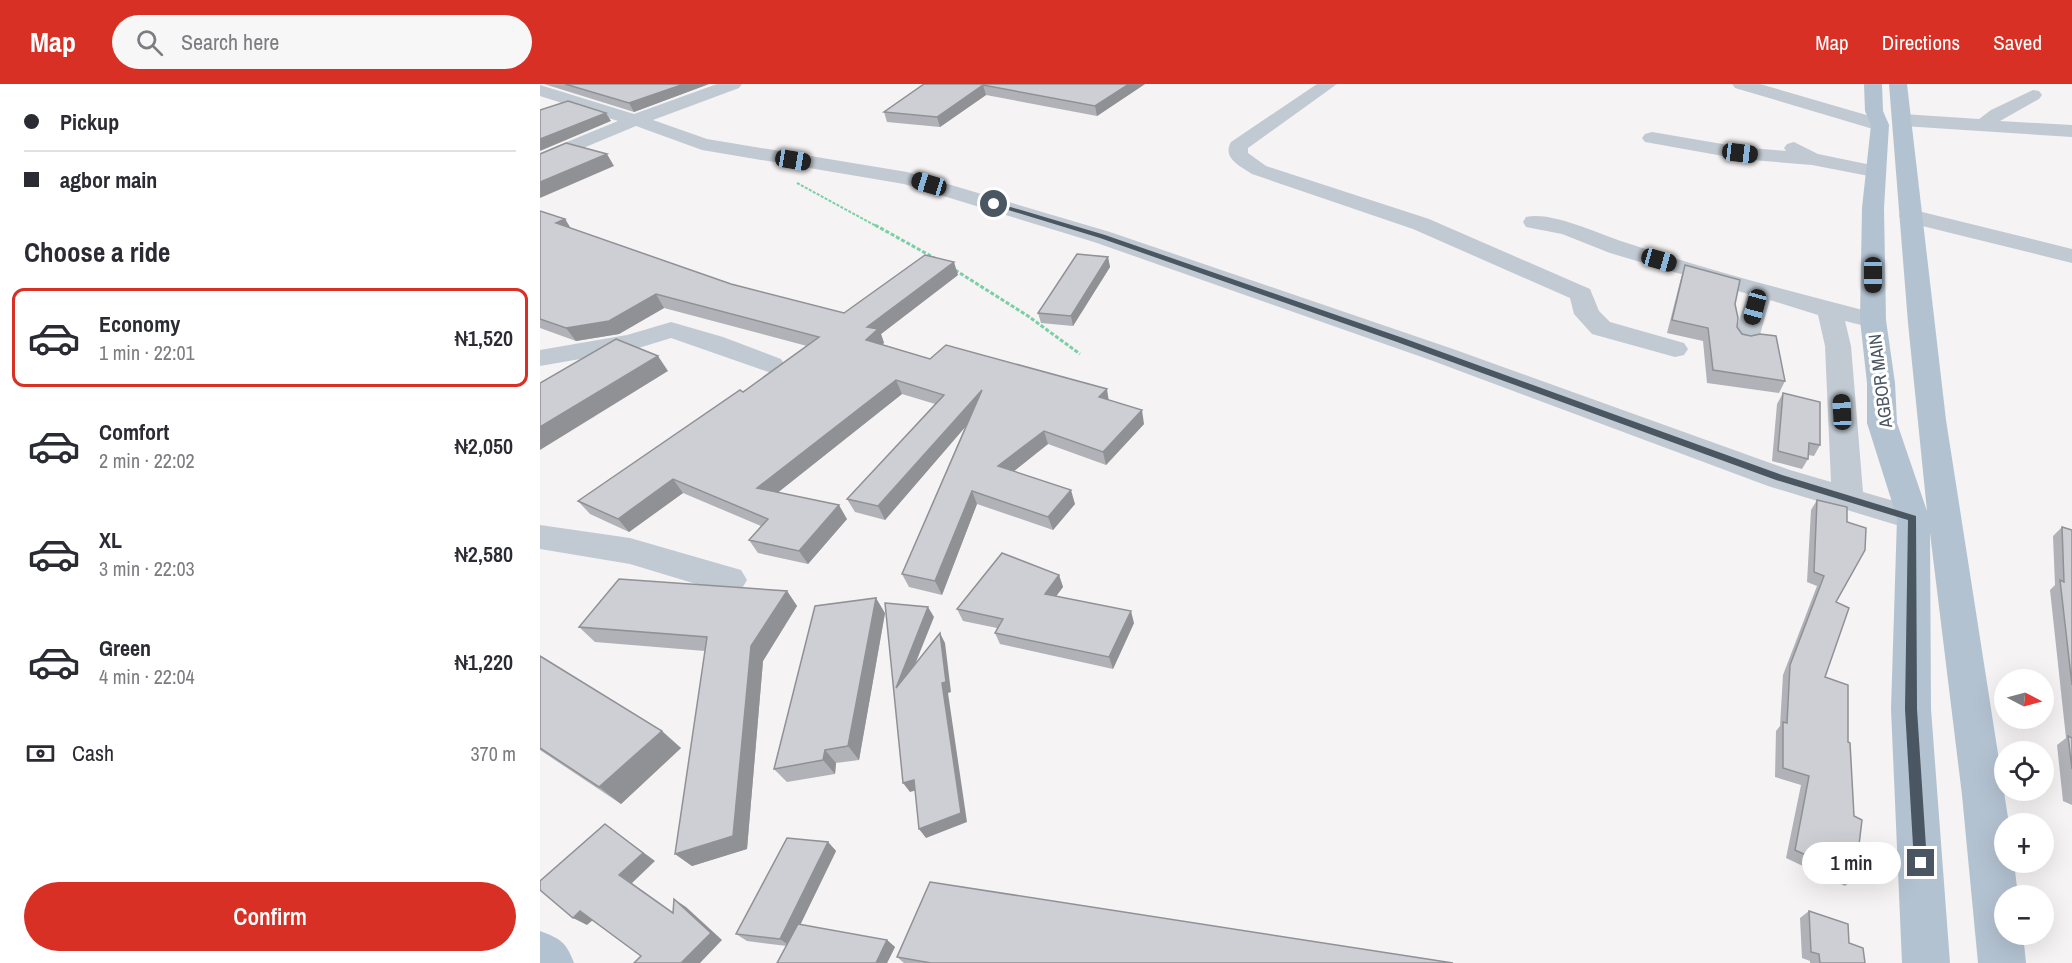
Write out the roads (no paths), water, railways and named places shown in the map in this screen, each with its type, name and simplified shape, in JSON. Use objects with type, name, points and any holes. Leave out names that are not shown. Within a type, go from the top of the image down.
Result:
[{"type":"main road","name":"AGBOR MAIN","points":[[1874,84],[1874,111],[1901,128],[1944,514],[1977,750],[2002,963]]},
{"type":"main road","name":"AGBOR MAIN","points":[[1898,84],[1891,122],[1874,171],[1873,320],[1881,383],[1882,423],[1912,518],[1911,709],[1926,963]]},
{"type":"main road","points":[[540,955],[550,963]]},
{"type":"street","points":[[540,160],[635,120],[733,84]]},
{"type":"street","points":[[1328,84],[1238,146],[1238,155],[1259,170],[1420,224],[1581,294],[1587,314],[1601,328],[1675,349]]},
{"type":"street","points":[[1741,84],[1891,122],[2072,131]]},
{"type":"street","points":[[540,90],[702,144],[907,178],[1102,237],[1432,351],[1779,478],[1912,518]]},
{"type":"street","points":[[1982,126],[1997,114],[2034,95]]},
{"type":"street","points":[[550,113],[582,103]]},
{"type":"street","points":[[1652,138],[1740,153],[1812,159],[1874,171]]},
{"type":"street","points":[[1808,138],[1793,141],[1791,144],[1799,153],[1812,159]]},
{"type":"street","points":[[1910,216],[2072,256]]},
{"type":"street","points":[[1534,222],[1568,229],[1618,248],[1830,310],[1873,320]]},
{"type":"street","points":[[1746,338],[1761,290]]},
{"type":"street","points":[[1830,310],[1838,346],[1848,500]]},
{"type":"street","points":[[540,358],[632,342],[671,330],[714,343],[771,365]]},
{"type":"street","points":[[540,537],[630,551],[729,580]]}]
